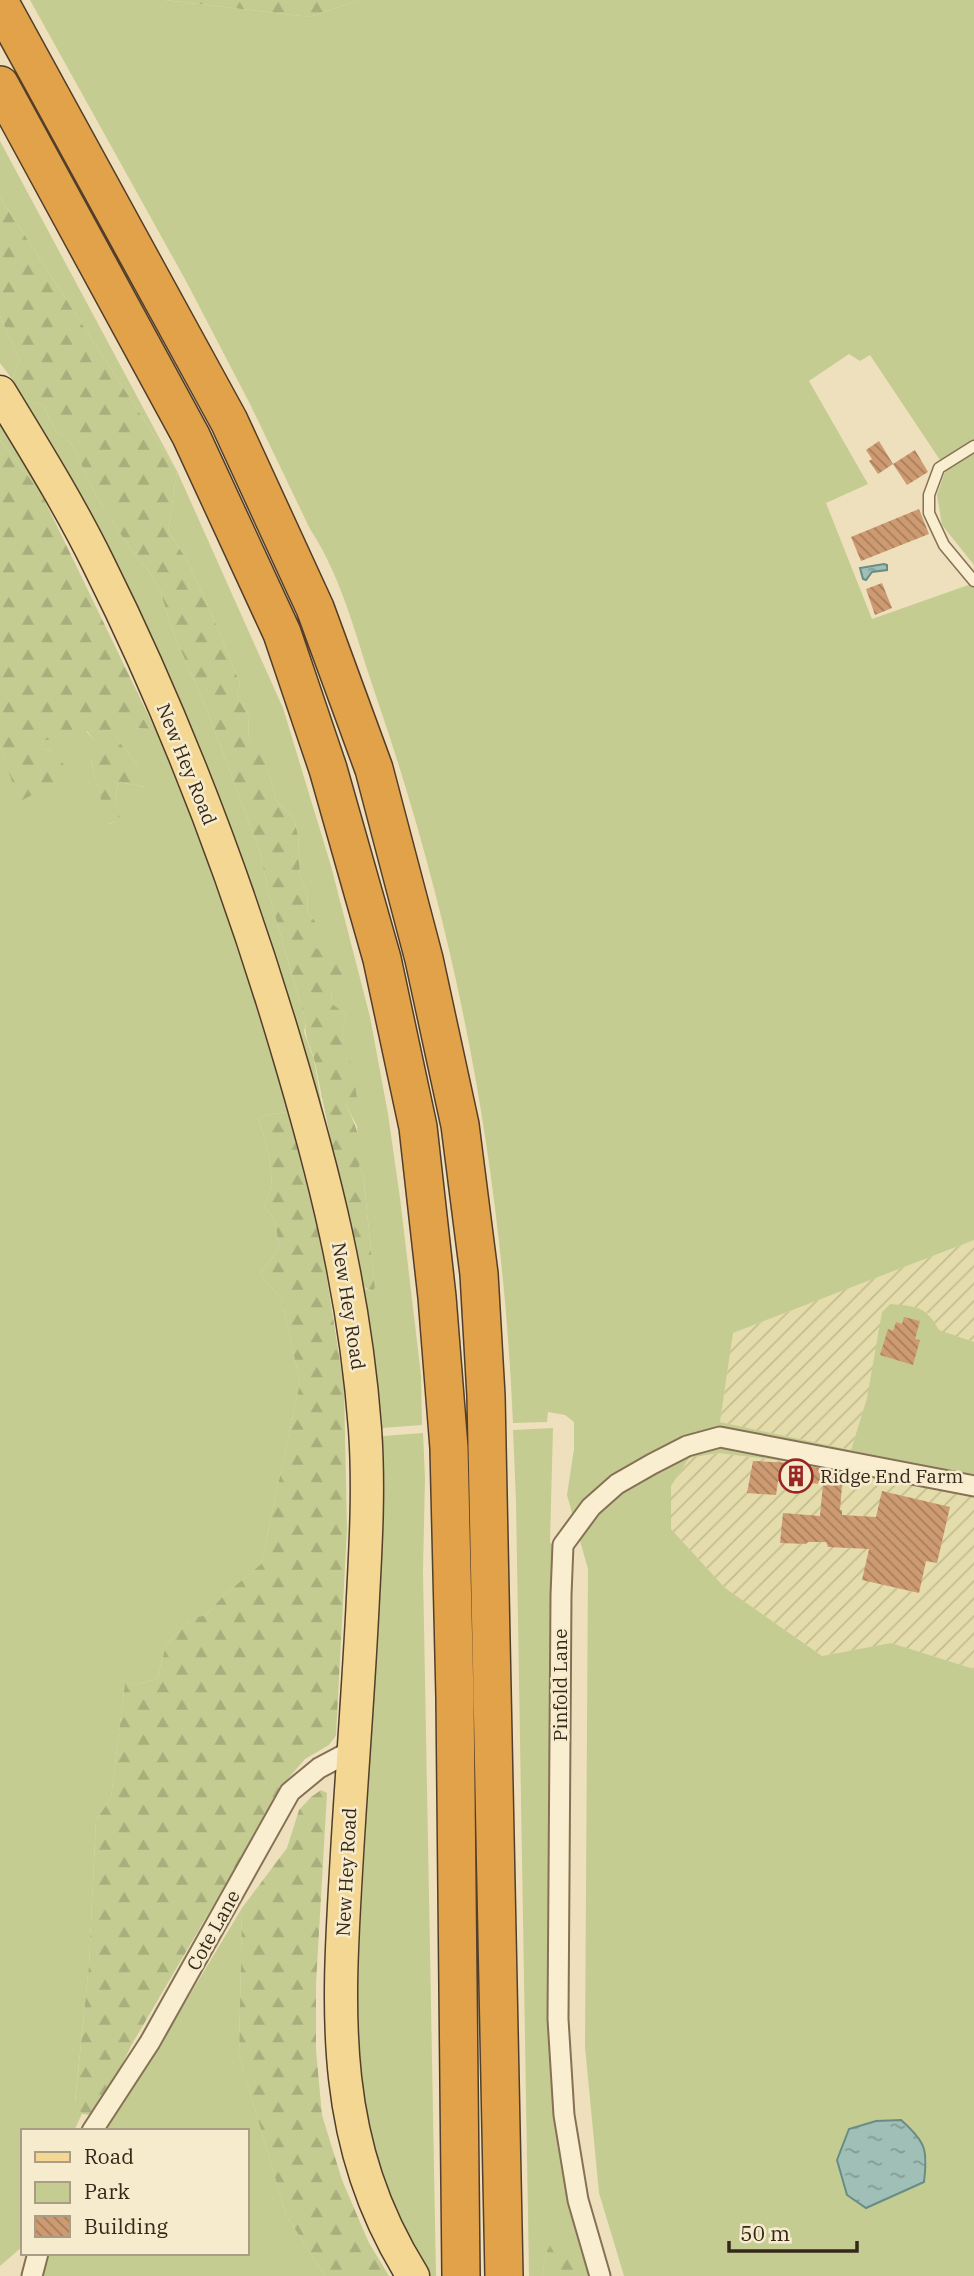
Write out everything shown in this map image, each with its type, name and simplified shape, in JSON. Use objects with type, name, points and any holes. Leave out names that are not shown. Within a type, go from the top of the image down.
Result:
[{"type":"highway","points":[[0,3],[229,421],[315,608],[374,769],[424,959],[460,1125],[479,1274],[486,1382],[504,2276]]},
{"type":"highway","points":[[0,85],[191,436],[282,633],[328,769],[382,959],[418,1127],[437,1297],[449,1448],[455,1697],[461,2276]]},
{"type":"main road","name":"New Hey Road","points":[[0,392],[66,501],[97,561],[149,672],[218,839],[274,1003],[337,1228],[360,1364],[367,1470],[341,1966],[340,2031],[344,2083],[353,2131],[367,2179],[386,2224],[413,2276]]},
{"type":"street","name":"Pinfold Lane","points":[[600,2276],[578,2200],[564,2115],[558,2019],[563,1545],[591,1507],[617,1484],[687,1446],[720,1437],[974,1486]]},
{"type":"street","name":"Cote Lane","points":[[93,2129],[150,2042],[290,1792],[319,1768],[354,1750]]},
{"type":"street","points":[[32,2276],[37,2255]]},
{"type":"lane","points":[[974,446],[939,468],[929,495],[929,513],[944,545],[974,581]]},
{"type":"shaded area","points":[[974,1240],[974,1342],[938,1330],[929,1314],[912,1306],[867,1398],[851,1450],[720,1422],[733,1333]]},
{"type":"shaded area","name":"Ridge End Farm","points":[[718,1453],[819,1465],[974,1497],[974,1669],[891,1643],[822,1656],[725,1588],[671,1529],[671,1486],[689,1458]]},
{"type":"green space","points":[[30,0],[165,0],[310,17],[359,0],[974,0],[974,565],[942,525],[937,495],[946,469],[870,355],[860,361],[849,354],[809,381],[868,484],[826,503],[872,619],[974,583],[974,1240],[733,1333],[720,1422],[851,1450],[867,1398],[882,1312],[890,1304],[914,1307],[929,1316],[939,1330],[974,1342],[974,1497],[819,1465],[718,1453],[689,1458],[671,1486],[671,1529],[725,1588],[822,1656],[891,1643],[974,1669],[974,2276],[624,2276],[599,2193],[585,2047],[588,1569],[567,1495],[574,1449],[574,1422],[565,1415],[548,1412],[547,1422],[513,1423],[498,1237],[471,1055],[452,964],[405,785],[332,568],[186,281]],"holes":[[[927,2158],[924,2182],[888,2198]]]},
{"type":"green space","points":[[165,0],[359,0],[310,17]]},
{"type":"green space","points":[[0,141],[177,471],[0,197]]},
{"type":"green space","points":[[0,197],[177,471],[168,531],[187,560],[240,684],[237,697],[249,715],[248,741],[260,743],[277,802],[294,818],[298,836],[300,876],[308,894],[307,913],[315,921],[315,948],[336,954],[346,980],[332,991],[331,1003],[346,1014],[342,1035],[353,1071],[357,1098],[346,1105],[360,1143],[359,1167],[363,1173],[375,1288],[372,1291],[362,1286],[315,1063],[307,1038],[306,1022],[269,895],[260,852],[207,710],[172,630],[160,590],[96,495],[71,443],[56,431],[43,405],[25,401],[12,379],[20,360],[0,316]]},
{"type":"green space","points":[[0,316],[20,360],[12,379],[0,363]]},
{"type":"green space","points":[[25,401],[43,405],[56,431],[71,443],[96,495],[160,590],[172,630],[207,710],[260,852],[269,895],[306,1022],[304,1032],[314,1060],[323,1112],[253,894],[200,752],[139,612],[97,525]]},
{"type":"green space","points":[[0,424],[5,431],[41,493],[0,440]]},
{"type":"green space","points":[[0,440],[41,493],[155,729],[133,728],[116,738],[136,763],[145,787],[118,782],[115,801],[121,821],[107,824],[91,759],[99,747],[87,731],[81,739],[43,740],[41,747],[54,753],[66,767],[57,781],[19,802],[0,746]]},
{"type":"green space","points":[[177,471],[283,708],[331,866],[370,1017],[400,1198],[421,1375],[422,1425],[382,1428],[374,1348],[364,1288],[371,1291],[375,1288],[363,1173],[359,1167],[357,1126],[346,1105],[347,1053],[342,1035],[346,1014],[331,1003],[332,991],[315,948],[315,921],[307,913],[308,894],[300,876],[298,836],[294,818],[277,802],[260,744],[248,741],[249,715],[237,697],[240,684],[187,560],[168,531]]},
{"type":"green space","points":[[132,728],[155,729],[228,918],[288,1112],[265,1115],[259,1119],[271,1175],[269,1196],[264,1206],[275,1220],[279,1249],[260,1274],[282,1300],[300,1383],[261,1564],[223,1596],[206,1615],[189,1620],[166,1645],[157,1679],[134,1685],[125,1684],[111,1798],[96,1820],[89,1964],[75,2102],[82,2114],[75,2129],[21,2129],[21,2248],[0,2266],[0,746],[20,802],[54,753],[41,747],[43,739],[81,739],[86,731],[100,747],[91,760],[108,824],[120,821],[115,801],[118,782],[144,787],[136,763],[116,738]]},
{"type":"green space","points":[[288,1112],[322,1247],[344,1387],[347,1529],[336,1735],[329,1745],[305,1759],[285,1782],[131,2046],[108,2093],[92,2115],[82,2114],[75,2103],[89,1964],[96,1820],[111,1798],[125,1683],[134,1685],[157,1679],[166,1645],[190,1619],[206,1615],[223,1596],[261,1564],[300,1383],[282,1300],[260,1274],[279,1249],[275,1220],[264,1206],[269,1196],[271,1175],[259,1119],[265,1115]]},
{"type":"green space","points":[[553,1428],[550,1542],[557,1551],[551,1993],[553,2091],[563,2163],[587,2258],[547,2251],[542,2276],[529,2276],[513,1430]]},
{"type":"green space","points":[[423,1433],[423,1571],[436,2276],[428,2276],[418,2256],[391,2197],[375,2152],[364,2106],[356,2011],[376,1637],[383,1436]]},
{"type":"green space","points":[[321,1790],[327,1793],[316,1984],[316,2050],[322,2115],[342,2180],[369,2243],[389,2276],[325,2276],[286,2215],[239,2055],[242,1908],[287,1848],[299,1810]]},
{"type":"green space","points":[[242,1908],[239,2055],[286,2215],[325,2276],[43,2276],[49,2255],[248,2255],[248,2129],[106,2129]]},
{"type":"green space","points":[[555,2238],[580,2251],[593,2276],[542,2276],[547,2251]]},
{"type":"water","points":[[887,565],[887,570],[872,572],[866,580],[863,579],[860,568]]},
{"type":"water","points":[[901,2120],[916,2134],[923,2147],[926,2162],[924,2182],[866,2208],[847,2195],[837,2160],[849,2129],[876,2121]]},
{"type":"building","points":[[879,441],[893,464],[878,474],[869,461],[872,459],[866,450]]},
{"type":"building","points":[[915,450],[928,472],[907,485],[893,464]]},
{"type":"building","points":[[919,509],[929,534],[861,561],[851,537]]},
{"type":"building","points":[[882,583],[892,608],[875,615],[866,589]]},
{"type":"building","points":[[904,1317],[920,1321],[915,1339],[920,1340],[913,1365],[880,1355],[888,1329],[893,1331],[896,1322],[902,1324]]},
{"type":"building","points":[[753,1461],[793,1463],[843,1473],[840,1510],[842,1515],[876,1517],[882,1491],[950,1507],[937,1563],[926,1561],[919,1593],[862,1580],[869,1549],[828,1547],[826,1542],[780,1543],[783,1513],[820,1516],[823,1484],[778,1481],[776,1495],[747,1493]]},
{"type":"place","name":"Ridge End Farm","points":[[796,1476]]}]
